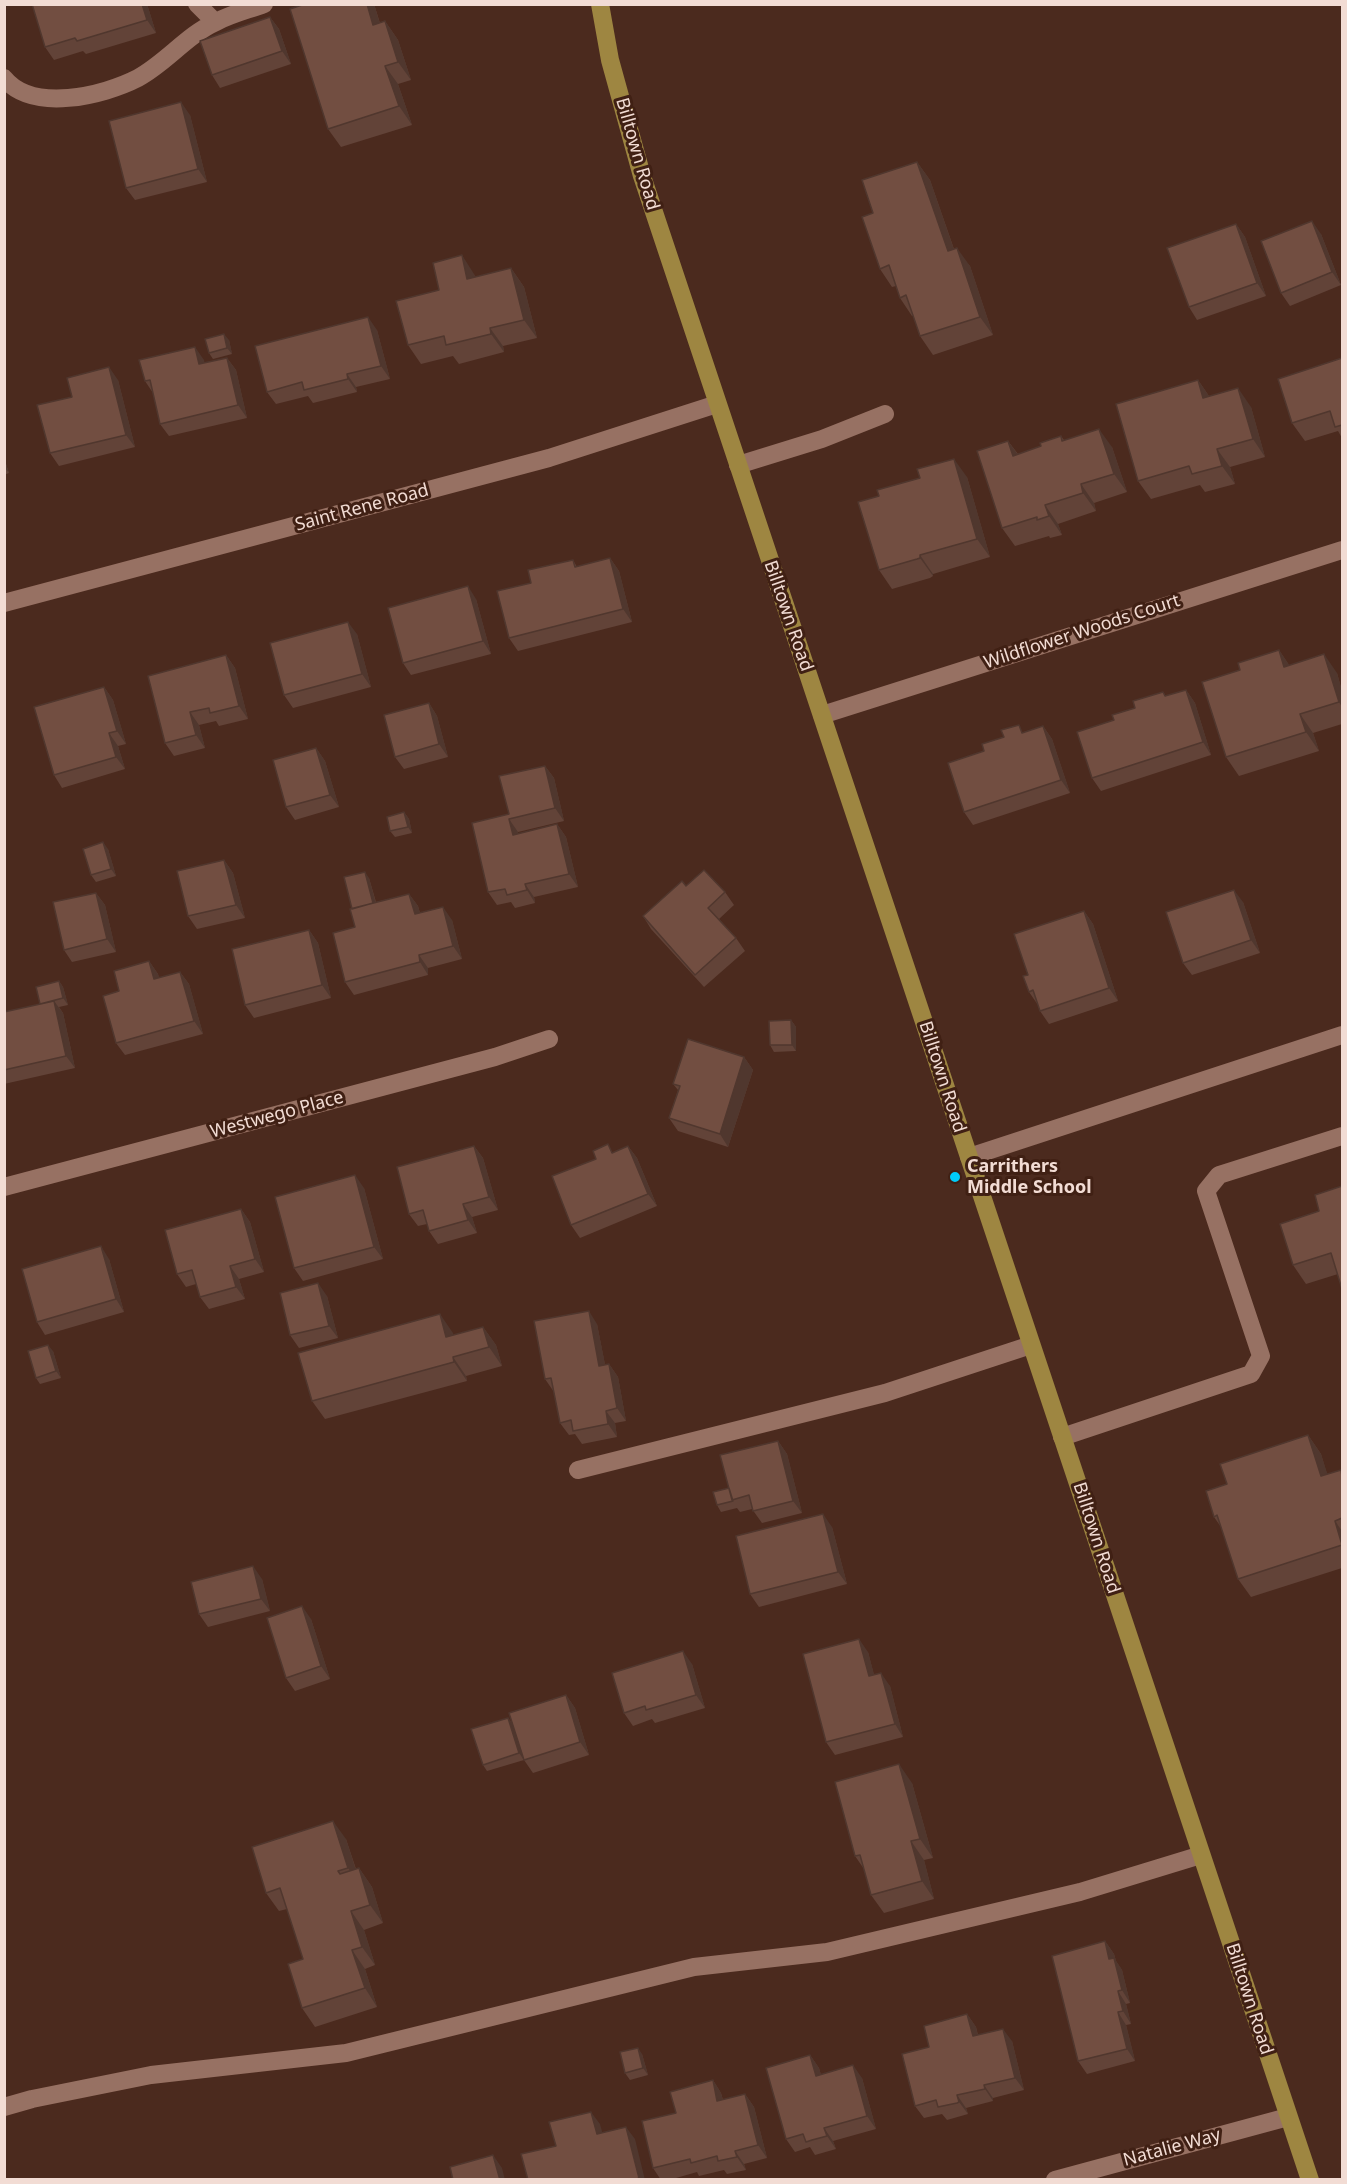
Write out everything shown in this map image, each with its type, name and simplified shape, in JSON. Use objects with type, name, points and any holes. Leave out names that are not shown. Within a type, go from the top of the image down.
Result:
[{"type":"main road","name":"Billtown Road","points":[[600,4],[610,60],[642,176],[1310,2180]]},
{"type":"street","points":[[197,4],[215,22]]},
{"type":"street","points":[[4,78],[12,87],[34,97],[62,99],[98,92],[138,78],[215,22],[264,4]]},
{"type":"street","name":"Saint Rene Road","points":[[4,603],[549,458],[717,404]]},
{"type":"street","points":[[738,465],[822,439],[885,414]]},
{"type":"street","name":"Wildflower Woods Court","points":[[822,715],[1342,550]]},
{"type":"street","points":[[969,1157],[1342,1035]]},
{"type":"street","name":"Westwego Place","points":[[4,1187],[495,1058],[549,1039]]},
{"type":"street","points":[[1062,1437],[1251,1374],[1261,1356],[1206,1191],[1219,1175],[1342,1136]]},
{"type":"street","points":[[578,1470],[885,1393],[1031,1345]]},
{"type":"street","points":[[4,2107],[32,2099],[151,2075],[346,2053],[694,1967],[827,1952],[1080,1892],[1201,1856]]},
{"type":"street","name":"Natalie Way","points":[[1055,2180],[1288,2117]]},
{"type":"building","points":[[32,4],[142,4],[147,20],[77,41],[75,38],[45,47]]},
{"type":"building","points":[[305,4],[367,4],[373,25],[385,21],[398,62],[385,66],[399,106],[328,129],[290,9]]},
{"type":"building","points":[[270,17],[282,51],[212,75],[200,41]]},
{"type":"building","points":[[181,102],[198,169],[126,188],[109,121]]},
{"type":"building","points":[[917,162],[948,251],[957,248],[980,317],[920,336],[906,295],[900,298],[889,265],[880,269],[862,217],[873,213],[862,180]]},
{"type":"building","points":[[1312,221],[1332,272],[1281,293],[1261,241]]},
{"type":"building","points":[[1236,224],[1257,283],[1189,307],[1167,248]]},
{"type":"building","points":[[462,255],[467,279],[511,268],[524,320],[490,328],[491,334],[446,345],[444,336],[408,345],[396,301],[439,290],[433,263]]},
{"type":"building","points":[[368,317],[381,366],[347,374],[348,379],[304,390],[302,382],[267,392],[255,346]]},
{"type":"building","points":[[224,334],[227,348],[209,353],[205,339]]},
{"type":"building","points":[[195,347],[199,364],[227,358],[238,405],[160,424],[150,380],[145,381],[139,360]]},
{"type":"building","points":[[1342,358],[1342,425],[1335,427],[1330,411],[1292,423],[1278,379]]},
{"type":"building","points":[[109,367],[126,435],[50,453],[37,405],[72,397],[67,378]]},
{"type":"building","points":[[1198,380],[1203,398],[1238,388],[1253,439],[1217,449],[1222,466],[1192,474],[1189,466],[1138,481],[1116,404]]},
{"type":"building","points":[[1099,429],[1114,474],[1081,484],[1083,493],[1045,505],[1049,516],[1037,520],[1037,517],[1002,528],[977,451],[1008,441],[1013,456],[1061,436],[1062,441]]},
{"type":"building","points":[[954,459],[977,539],[920,555],[920,558],[879,570],[858,502],[879,496],[877,490],[920,478],[917,469]]},
{"type":"building","points":[[610,558],[623,609],[509,638],[497,591],[531,583],[528,570],[573,560],[575,567]]},
{"type":"building","points":[[468,586],[483,641],[403,663],[388,608]]},
{"type":"building","points":[[348,622],[362,674],[284,695],[270,643]]},
{"type":"building","points":[[1279,650],[1284,667],[1324,654],[1339,702],[1300,714],[1306,732],[1226,757],[1202,682],[1240,670],[1238,663]]},
{"type":"building","points":[[226,655],[239,706],[210,713],[209,708],[190,712],[196,735],[165,743],[148,676]]},
{"type":"building","points":[[104,687],[117,731],[109,733],[116,757],[54,775],[34,707]]},
{"type":"building","points":[[1186,690],[1203,742],[1092,778],[1077,732],[1114,720],[1112,715],[1135,708],[1133,701],[1163,692],[1165,696]]},
{"type":"building","points":[[429,703],[439,744],[395,757],[384,715]]},
{"type":"building","points":[[1019,725],[1022,733],[1043,726],[1061,780],[964,812],[948,763],[984,751],[982,744],[1004,737],[1001,730]]},
{"type":"building","points":[[316,748],[330,795],[286,807],[273,760]]},
{"type":"building","points":[[545,766],[555,808],[509,819],[513,835],[557,824],[569,874],[525,884],[527,890],[507,895],[505,889],[488,892],[472,823],[509,814],[499,776]]},
{"type":"building","points":[[404,812],[408,827],[390,831],[387,817]]},
{"type":"building","points":[[103,842],[111,869],[91,875],[83,849]]},
{"type":"building","points":[[224,860],[236,905],[188,916],[177,871]]},
{"type":"building","points":[[704,870],[725,892],[708,908],[736,938],[695,975],[643,916],[682,881],[686,886]]},
{"type":"building","points":[[365,872],[373,903],[352,909],[344,877]]},
{"type":"building","points":[[1234,890],[1251,940],[1183,963],[1166,912]]},
{"type":"building","points":[[96,893],[107,939],[64,950],[53,902]]},
{"type":"building","points":[[409,894],[415,914],[443,907],[453,946],[419,955],[420,962],[345,982],[333,933],[355,927],[350,909]]},
{"type":"building","points":[[1084,911],[1109,988],[1040,1011],[1033,990],[1029,992],[1023,976],[1028,975],[1014,934]]},
{"type":"building","points":[[309,930],[322,985],[245,1005],[232,949]]},
{"type":"building","points":[[149,961],[154,979],[180,972],[194,1021],[116,1043],[103,996],[119,991],[114,971]]},
{"type":"building","points":[[59,981],[63,998],[40,1004],[36,987]]},
{"type":"building","points":[[54,1001],[66,1056],[4,1070],[4,1012]]},
{"type":"building","points":[[791,1020],[792,1045],[770,1045],[769,1021]]},
{"type":"building","points":[[688,1039],[744,1057],[720,1134],[669,1118],[680,1086],[673,1084]]},
{"type":"building","points":[[608,1144],[612,1153],[628,1146],[648,1194],[571,1225],[552,1176],[596,1159],[593,1151]]},
{"type":"building","points":[[474,1146],[489,1197],[463,1204],[468,1220],[429,1231],[423,1210],[409,1214],[397,1167]]},
{"type":"building","points":[[355,1175],[374,1247],[294,1268],[275,1197]]},
{"type":"building","points":[[1342,1186],[1342,1289],[1331,1253],[1293,1265],[1280,1224],[1319,1211],[1315,1195]]},
{"type":"building","points":[[241,1209],[255,1259],[230,1266],[236,1287],[200,1297],[192,1270],[177,1274],[165,1230]]},
{"type":"building","points":[[101,1246],[116,1299],[37,1322],[22,1269]]},
{"type":"building","points":[[318,1283],[329,1326],[290,1335],[280,1293]]},
{"type":"building","points":[[589,1311],[599,1366],[609,1364],[617,1408],[606,1411],[608,1424],[573,1431],[571,1420],[560,1423],[551,1378],[545,1379],[534,1321]]},
{"type":"building","points":[[440,1314],[446,1337],[483,1327],[489,1347],[453,1357],[454,1362],[312,1401],[298,1353]]},
{"type":"building","points":[[48,1345],[56,1371],[36,1378],[28,1351]]},
{"type":"building","points":[[1308,1435],[1321,1476],[1341,1470],[1342,1518],[1335,1521],[1342,1545],[1238,1579],[1217,1515],[1214,1517],[1206,1491],[1227,1484],[1220,1464]]},
{"type":"building","points":[[778,1441],[793,1501],[753,1511],[749,1495],[732,1500],[720,1455]]},
{"type":"building","points":[[729,1488],[733,1501],[717,1505],[713,1492]]},
{"type":"building","points":[[823,1514],[838,1572],[750,1594],[736,1536]]},
{"type":"building","points":[[253,1566],[261,1599],[199,1614],[191,1582]]},
{"type":"building","points":[[302,1606],[321,1666],[286,1678],[267,1618]]},
{"type":"building","points":[[859,1639],[869,1676],[881,1673],[895,1724],[826,1742],[803,1654]]},
{"type":"building","points":[[683,1651],[696,1695],[646,1710],[645,1706],[624,1713],[612,1673]]},
{"type":"building","points":[[566,1695],[580,1742],[524,1760],[509,1713]]},
{"type":"building","points":[[508,1718],[519,1753],[483,1765],[471,1729]]},
{"type":"building","points":[[899,1764],[920,1839],[911,1841],[922,1881],[871,1895],[860,1855],[855,1856],[835,1782]]},
{"type":"building","points":[[333,1821],[348,1868],[338,1871],[340,1874],[359,1868],[370,1905],[351,1911],[362,1947],[352,1950],[365,1988],[302,2008],[288,1964],[303,1959],[280,1888],[266,1893],[252,1847]]},
{"type":"building","points":[[1105,1941],[1109,1959],[1114,1958],[1122,1990],[1118,1991],[1123,2011],[1118,2012],[1127,2049],[1078,2061],[1052,1956]]},
{"type":"building","points":[[967,2014],[973,2036],[1003,2029],[1015,2078],[984,2085],[985,2089],[957,2095],[959,2102],[957,2103],[938,2107],[936,2100],[915,2106],[902,2054],[929,2047],[924,2026]]},
{"type":"building","points":[[638,2048],[643,2068],[625,2073],[620,2052]]},
{"type":"building","points":[[810,2055],[816,2076],[853,2065],[867,2116],[824,2128],[827,2136],[806,2142],[803,2134],[786,2139],[766,2068]]},
{"type":"building","points":[[713,2080],[717,2101],[745,2094],[758,2145],[735,2151],[737,2157],[718,2161],[717,2156],[691,2163],[690,2159],[653,2168],[642,2121],[676,2113],[670,2092]]},
{"type":"building","points":[[591,2112],[597,2134],[626,2127],[639,2178],[634,2180],[528,2180],[521,2154],[556,2146],[549,2122]]},
{"type":"building","points":[[493,2155],[500,2180],[453,2180],[450,2167]]},
{"type":"place","name":"Carrithers Middle School","points":[[955,1177]]}]
